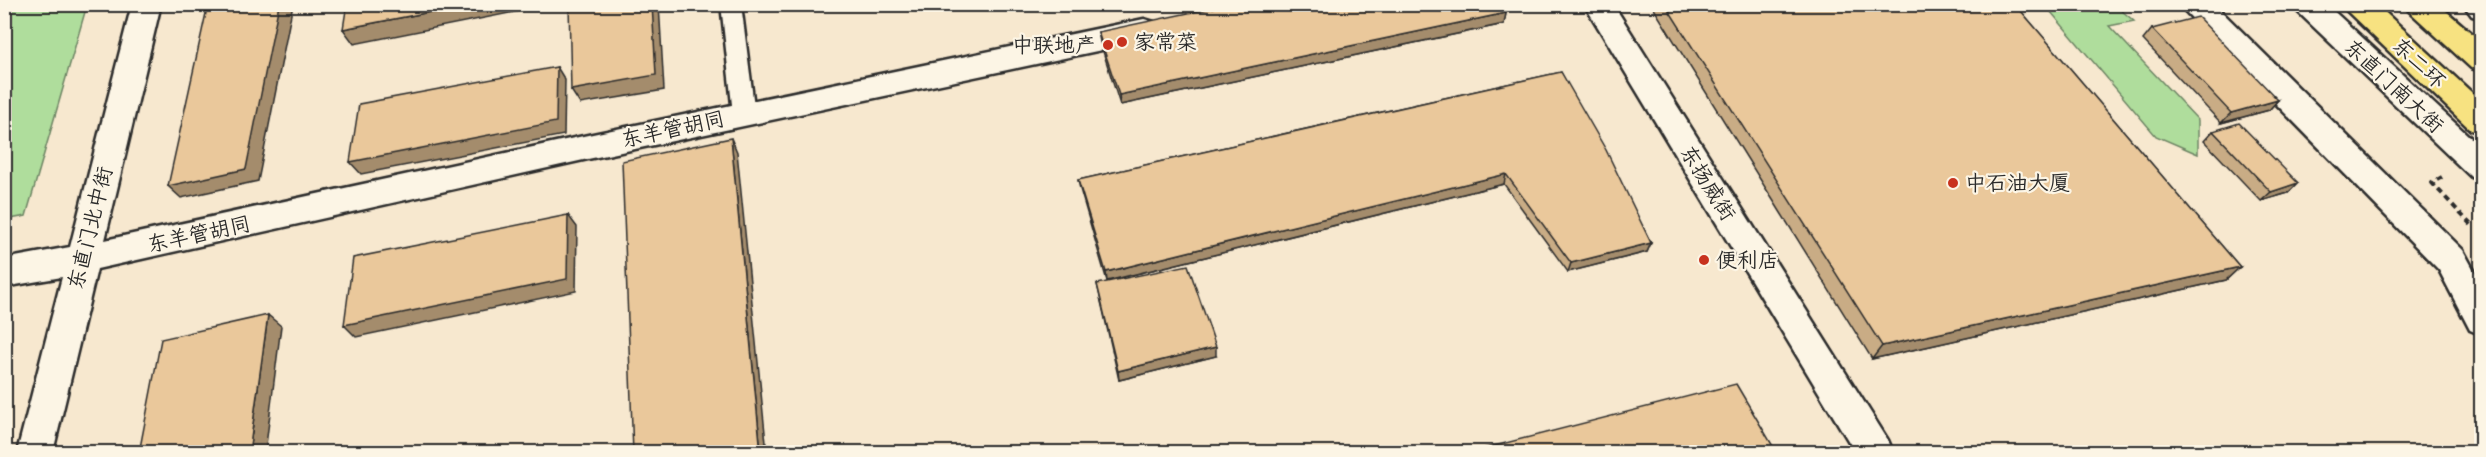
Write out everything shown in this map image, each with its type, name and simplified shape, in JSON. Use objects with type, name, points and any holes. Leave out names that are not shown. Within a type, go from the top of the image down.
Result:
[{"type":"highway","name":"东二环","points":[[2357,4],[2481,121]]},
{"type":"highway","name":"东二环","points":[[2419,4],[2481,60]]},
{"type":"street","name":"东直门北中街","points":[[36,453],[82,259],[147,4]]},
{"type":"street","name":"东扬威街","points":[[1598,4],[1875,453]]},
{"type":"street","points":[[2195,4],[2466,265],[2481,320]]},
{"type":"street","name":"东直门南大街","points":[[2307,4],[2479,166]]},
{"type":"street","points":[[2477,4],[2481,8]]},
{"type":"street","name":"东羊管胡同","points":[[4,273],[82,259],[744,114],[1173,24]]},
{"type":"lane","points":[[731,4],[744,114]]},
{"type":"path","points":[[2474,229],[2432,183],[2479,166]]},
{"type":"green space","points":[[5,4],[87,5],[26,216],[5,220]]},
{"type":"green space","points":[[2045,5],[2115,5],[2134,21],[2109,26],[2198,120],[2198,154],[2156,136]]},
{"type":"building","points":[[208,4],[279,4],[246,169],[168,186]]},
{"type":"building","points":[[347,4],[471,4],[343,29]]},
{"type":"building","points":[[569,4],[652,4],[656,75],[571,90]]},
{"type":"building","points":[[1231,4],[1501,4],[1506,13],[1119,95],[1098,32]]},
{"type":"building","name":"中石油大厦","points":[[1665,4],[2015,4],[2240,267],[1882,346]]},
{"type":"building","points":[[2198,17],[2278,100],[2231,113],[2152,29]]},
{"type":"building","points":[[557,67],[556,122],[350,162],[359,104]]},
{"type":"building","points":[[1561,72],[1606,150],[1651,243],[1571,263],[1506,174],[1106,272],[1078,180]]},
{"type":"building","points":[[2239,123],[2298,183],[2271,192],[2213,131]]},
{"type":"building","points":[[731,138],[761,453],[633,453],[622,161]]},
{"type":"building","points":[[568,215],[567,279],[344,325],[353,258]]},
{"type":"building","points":[[1188,265],[1216,347],[1118,371],[1097,284]]},
{"type":"building","points":[[268,315],[249,453],[139,453],[161,339]]},
{"type":"building","points":[[1736,384],[1777,453],[1467,453]]},
{"type":"place","name":"家常菜","points":[[1122,42]]},
{"type":"place","name":"中联地产","points":[[1108,45]]},
{"type":"place","name":"中石油大厦","points":[[1953,183]]},
{"type":"place","name":"便利店","points":[[1704,260]]}]
